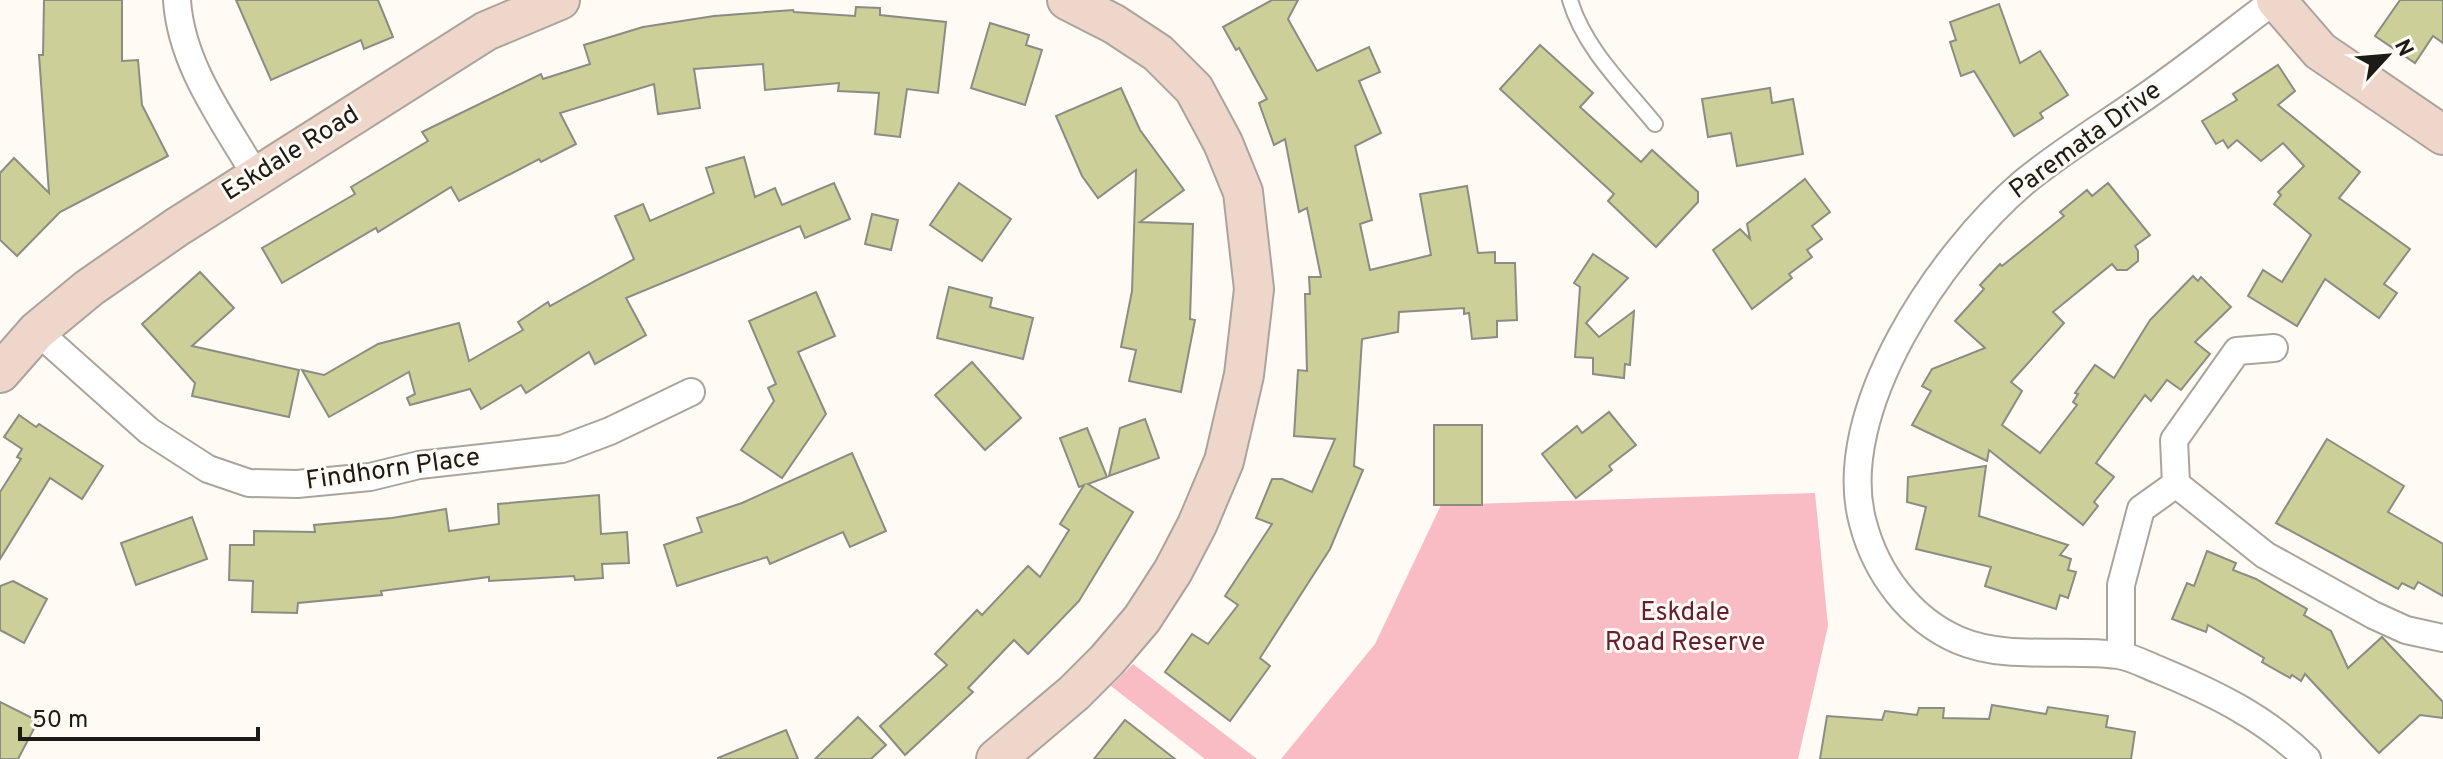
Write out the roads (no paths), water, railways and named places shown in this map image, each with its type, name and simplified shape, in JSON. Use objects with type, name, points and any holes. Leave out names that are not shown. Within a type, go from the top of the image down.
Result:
[{"type":"street","points":[[177,0],[192,65],[256,176]]},
{"type":"street","name":"Eskdale Road","points":[[0,373],[37,331],[89,288],[177,227],[486,31],[560,0]]},
{"type":"street","points":[[996,759],[1074,693],[1107,660],[1142,619],[1173,571],[1224,461],[1244,375],[1254,289],[1243,192],[1223,143],[1194,89],[1158,53],[1114,24],[1067,0]]},
{"type":"street","points":[[2275,0],[2320,51],[2443,135]]},
{"type":"street","name":"Paremata Drive","points":[[2275,0],[2156,90],[2024,182],[1954,256],[1921,303],[1887,366],[1864,431],[1856,489],[1864,527],[1880,567],[1914,612],[1957,640],[1985,649],[2121,655],[2205,689],[2248,711],[2307,759]]},
{"type":"street","name":"Findhorn Place","points":[[37,331],[149,431],[208,469],[249,483],[297,484],[370,477],[419,465],[562,449],[610,431],[691,392]]},
{"type":"street","points":[[2274,348],[2237,351],[2174,440],[2176,484],[2265,555],[2373,615],[2406,630],[2443,638]]},
{"type":"street","points":[[2121,655],[2121,585],[2141,509],[2176,484]]},
{"type":"lane","points":[[1570,0],[1596,52],[1655,124]]},
{"type":"park label","name":"Eskdale Road Reserve","points":[[1685,628]]}]
